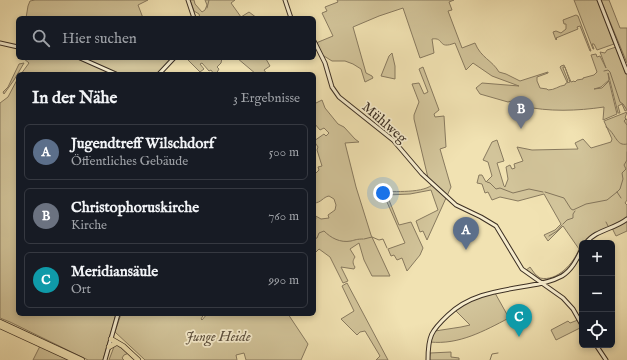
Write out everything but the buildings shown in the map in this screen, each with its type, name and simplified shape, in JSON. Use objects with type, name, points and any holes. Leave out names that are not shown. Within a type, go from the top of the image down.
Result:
[{"type":"highway","points":[[0,322],[82,360]]},
{"type":"highway","points":[[0,326],[74,360]]},
{"type":"highway","points":[[111,340],[125,348]]},
{"type":"highway","points":[[111,340],[125,348],[138,360]]},
{"type":"highway","points":[[109,347],[116,343]]},
{"type":"street","points":[[188,0],[193,16]]},
{"type":"street","points":[[285,0],[290,16]]},
{"type":"street","points":[[600,0],[627,66]]},
{"type":"street","points":[[600,0],[627,72]]},
{"type":"street","points":[[0,43],[16,47]]},
{"type":"street","name":"Mühlweg","points":[[316,44],[322,55],[332,87],[339,98],[395,142],[422,174],[460,208],[482,217],[496,226],[520,268],[568,303],[579,320]]},
{"type":"street","points":[[84,60],[112,72]]},
{"type":"street","points":[[161,72],[172,60]]},
{"type":"street","points":[[589,240],[596,234],[616,226],[627,219]]},
{"type":"street","points":[[428,360],[429,343],[433,332],[441,322],[460,305],[487,293],[534,285],[560,277],[569,270],[579,254]]},
{"type":"street","points":[[534,278],[534,285]]},
{"type":"street","points":[[549,288],[550,281]]},
{"type":"street","points":[[105,360],[117,316]]},
{"type":"street","points":[[598,348],[606,360]]},
{"type":"green space","points":[[148,0],[138,5],[142,16],[26,16],[30,1]]},
{"type":"green space","points":[[190,0],[194,0],[195,4],[202,12],[205,10],[207,5],[205,0],[235,0],[231,3],[240,16],[200,16],[194,11]]},
{"type":"green space","points":[[337,0],[454,0],[449,2],[452,10],[448,11],[462,48],[475,43],[483,56],[499,72],[520,81],[548,72],[537,77],[537,81],[540,88],[548,90],[570,82],[566,69],[571,82],[594,75],[597,72],[591,55],[596,54],[597,57],[600,56],[606,68],[600,52],[605,53],[607,50],[616,47],[627,75],[627,110],[625,111],[622,104],[618,106],[620,113],[618,113],[608,73],[609,80],[601,87],[594,89],[602,88],[609,81],[617,114],[603,120],[604,107],[573,110],[532,108],[522,106],[519,99],[508,102],[480,94],[476,88],[482,83],[519,86],[492,76],[473,63],[466,70],[455,43],[446,45],[439,40],[432,39],[434,53],[420,58],[403,8],[353,27],[366,73],[373,78],[365,82],[361,69],[353,64],[345,61],[332,61],[324,56],[321,57],[316,43],[333,36],[322,13],[327,11],[325,7],[338,2]]},
{"type":"green space","points":[[574,0],[598,0],[614,44],[597,50],[594,44],[592,44],[593,49]]},
{"type":"green space","points":[[601,0],[609,0],[620,28],[627,28],[627,63]]},
{"type":"green space","points":[[249,12],[254,16],[243,16]]},
{"type":"green space","points":[[576,15],[578,16],[591,51],[580,26],[577,27],[578,29],[556,38],[556,40],[553,32],[556,31],[561,33],[566,29],[566,24],[564,24],[563,20]]},
{"type":"green space","points":[[392,53],[395,66],[395,79],[381,76],[389,56]]},
{"type":"green space","points":[[25,60],[171,60],[160,72],[22,72],[29,63]]},
{"type":"green space","points":[[188,60],[222,60],[217,67],[219,69],[217,72],[212,72],[211,70],[209,71],[202,63],[200,64],[204,69],[200,72]]},
{"type":"green space","points":[[239,60],[267,60],[270,66],[264,70],[266,72],[254,72]]},
{"type":"green space","points":[[24,63],[19,72],[16,72],[16,77],[4,94],[3,92],[8,87],[19,64]]},
{"type":"green space","points":[[564,65],[565,67],[563,68],[568,81],[567,82],[560,67]]},
{"type":"green space","points":[[423,67],[439,110],[434,114],[435,117],[444,116],[446,147],[440,149],[451,187],[427,240],[423,231],[420,232],[416,221],[438,210],[431,190],[410,194],[387,195],[399,225],[411,222],[423,248],[420,255],[407,271],[402,258],[397,260],[394,255],[391,256],[388,249],[405,243],[383,193],[373,193],[375,191],[413,191],[427,188],[432,185],[429,182],[414,119],[419,102],[412,84],[419,83],[424,94],[428,92],[419,69]]},
{"type":"green space","points":[[16,82],[16,316],[115,316],[103,360],[88,360],[0,318],[0,103],[8,97]]},
{"type":"green space","points":[[322,100],[325,108],[338,124],[344,127],[359,142],[345,143],[356,187],[371,235],[390,276],[372,276],[364,260],[359,243],[350,249],[355,257],[353,262],[355,267],[354,269],[341,267],[348,281],[343,283],[330,257],[319,249],[316,252],[316,216],[321,219],[329,218],[328,215],[335,210],[336,205],[334,199],[329,196],[316,202],[316,173],[319,170],[318,167],[322,166],[317,150],[318,147],[316,140],[324,134],[326,136],[329,133],[324,128],[320,130],[316,125],[316,103]]},
{"type":"green space","points":[[627,112],[625,118],[627,120],[627,200],[625,203],[627,205],[627,218],[593,235],[588,240],[579,240],[579,249],[563,226],[548,241],[544,235],[555,230],[561,224],[544,194],[518,201],[500,197],[492,200],[488,192],[485,193],[482,184],[477,183],[479,175],[482,175],[486,182],[492,176],[488,162],[483,160],[492,142],[497,140],[504,161],[497,163],[505,187],[508,179],[506,167],[510,165],[512,169],[515,168],[514,164],[523,161],[517,147],[532,150],[578,149],[575,143],[583,139],[591,148],[611,142],[612,139],[604,121]]},
{"type":"green space","points":[[627,220],[627,231],[616,236],[612,228]]},
{"type":"green space","points":[[579,249],[579,252],[574,261],[567,269],[555,277],[543,281],[525,271],[530,267],[540,278],[553,277],[564,270],[577,254]]},
{"type":"green space","points":[[347,283],[388,360],[376,360],[380,356],[365,331],[360,332],[357,335],[341,319],[354,311],[342,286]]},
{"type":"green space","points":[[495,293],[509,318],[471,336],[451,341],[430,342],[435,331],[470,325],[455,310],[474,299]]},
{"type":"green space","name":"Junge Heide","points":[[120,316],[203,316],[202,320],[205,316],[289,316],[308,344],[301,360],[246,360],[244,353],[236,355],[237,360],[145,360],[115,332]]},
{"type":"green space","points":[[578,320],[579,328],[556,340],[551,330],[568,321],[570,323]]},
{"type":"green space","points":[[115,344],[129,353],[124,355],[122,358],[124,360],[109,360]]},
{"type":"green space","points":[[40,346],[69,360],[33,360]]},
{"type":"green space","points":[[451,352],[451,357],[459,358],[459,360],[429,360],[430,353]]},
{"type":"waterway","points":[[207,8],[209,0]]},
{"type":"waterway","points":[[604,71],[608,70],[610,72],[620,102],[627,110]]},
{"type":"waterway","points":[[626,119],[624,121],[627,125]]},
{"type":"waterway","points":[[606,127],[618,142],[627,144]]},
{"type":"waterway","points":[[545,192],[564,198],[573,210],[586,204],[607,200],[620,189],[623,179],[622,173],[626,169],[624,165],[627,160],[627,152]]},
{"type":"waterway","points":[[487,182],[496,189],[500,188],[513,193],[529,189],[543,192]]},
{"type":"waterway","points":[[617,192],[621,198]]},
{"type":"waterway","points":[[563,224],[567,220],[573,218],[575,211]]},
{"type":"waterway","points":[[606,222],[608,226]]},
{"type":"waterway","points":[[549,236],[557,231],[562,225]]},
{"type":"waterway","points":[[316,238],[319,233],[324,231],[339,241],[363,239]]},
{"type":"waterway","points":[[364,239],[372,237],[379,240],[383,239],[387,248]]},
{"type":"waterway","points":[[490,360],[492,354],[498,353]]},
{"type":"place","name":"Christophoruskirche","points":[[521,129]]},
{"type":"place","name":"Jugendtreff Wilschdorf","points":[[466,250]]},
{"type":"place","name":"Meridiansäule","points":[[519,337]]}]
